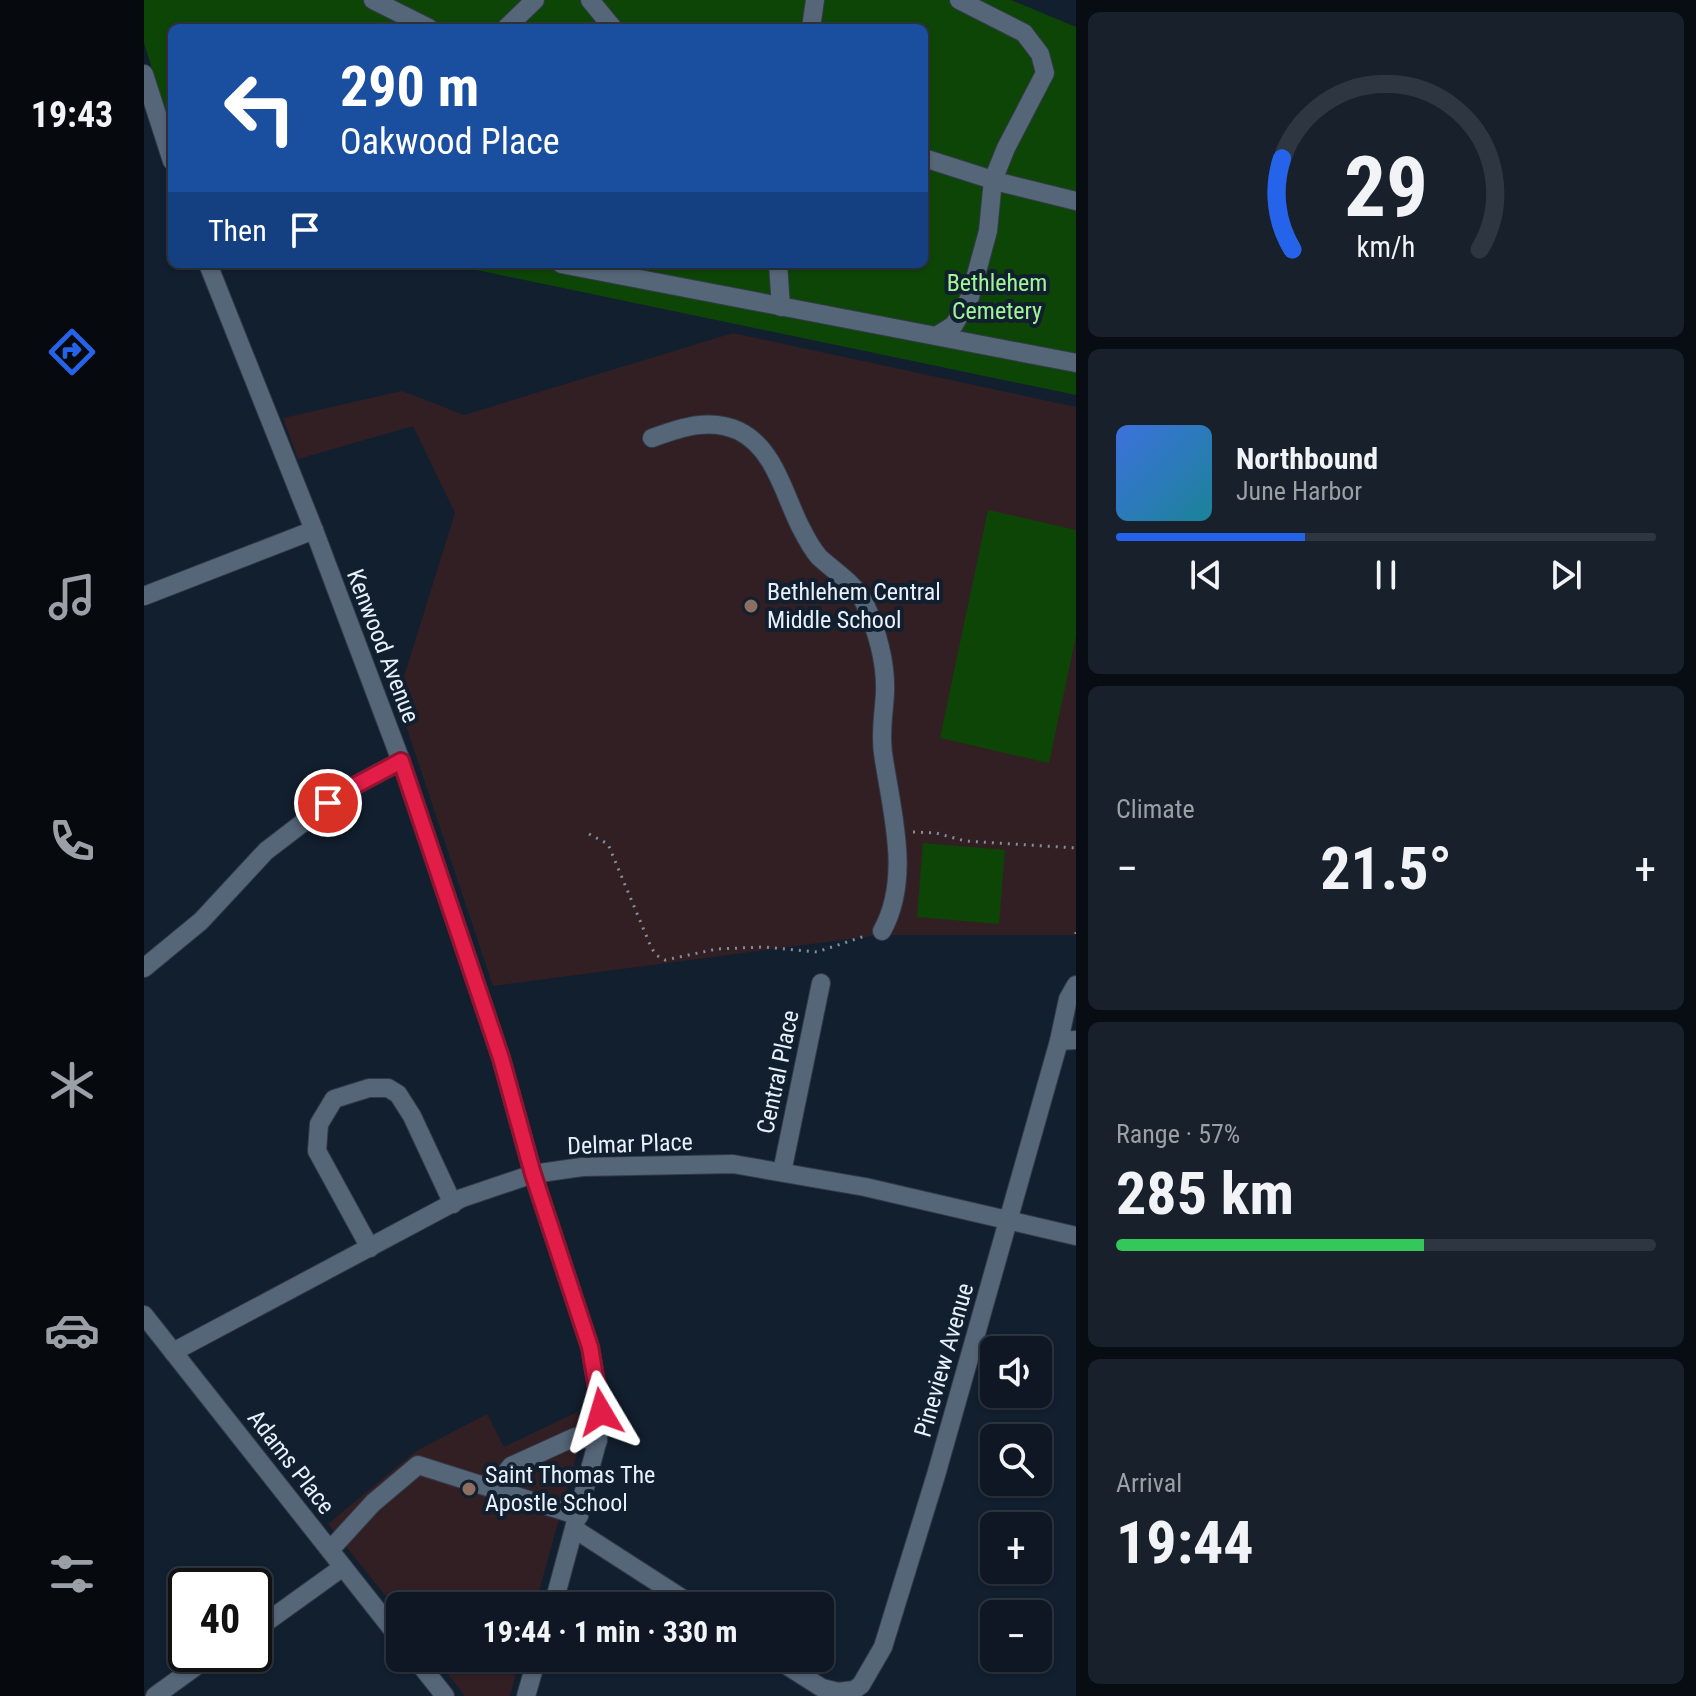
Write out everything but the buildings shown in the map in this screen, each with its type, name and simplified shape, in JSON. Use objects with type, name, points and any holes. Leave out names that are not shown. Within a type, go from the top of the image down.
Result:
[{"type":"street","points":[[373,0],[421,24]]},
{"type":"street","points":[[510,24],[535,0]]},
{"type":"street","points":[[590,0],[610,24]]},
{"type":"street","points":[[812,24],[815,0]]},
{"type":"street","points":[[938,335],[954,325],[970,297],[988,231],[993,180],[1045,73],[1040,54],[1024,33],[959,0]]},
{"type":"street","points":[[144,74],[151,119],[168,153]]},
{"type":"street","points":[[928,159],[1076,201]]},
{"type":"street","name":"Kenwood Avenue","points":[[210,268],[314,530],[401,761],[501,1058],[533,1174],[590,1347],[601,1412],[598,1441],[557,1592]]},
{"type":"street","points":[[581,268],[1076,363]]},
{"type":"street","points":[[778,268],[781,307]]},
{"type":"street","points":[[652,438],[705,423],[739,431],[757,444],[770,460],[801,528],[818,555],[845,577],[864,601],[881,655],[885,690],[881,719],[883,752],[892,792],[895,831],[897,875],[892,914],[882,931]]},
{"type":"street","points":[[144,596],[314,530]]},
{"type":"street","points":[[144,968],[201,921],[266,851],[343,792],[401,761]]},
{"type":"street","name":"Central Place","points":[[782,1172],[821,983]]},
{"type":"street","name":"Pineview Avenue","points":[[797,1672],[822,1688],[838,1692],[854,1690],[861,1685],[883,1647],[1008,1222],[1068,1041],[1068,999],[1076,985]]},
{"type":"street","points":[[370,1248],[317,1151],[319,1124],[334,1099],[369,1088],[388,1088],[398,1094],[412,1116],[453,1204]]},
{"type":"street","name":"Delmar Place","points":[[173,1352],[453,1204],[533,1174],[582,1167],[733,1164],[865,1187],[1076,1236]]},
{"type":"street","name":"Adams Place","points":[[144,1315],[386,1621]]},
{"type":"street","points":[[494,1488],[511,1466],[524,1460],[575,1437],[598,1441]]},
{"type":"street","points":[[330,1550],[373,1503],[418,1465],[494,1488],[577,1523],[674,1592]]},
{"type":"street","points":[[272,1618],[343,1567]]},
{"type":"street","points":[[155,1696],[188,1672]]},
{"type":"street","points":[[426,1672],[445,1696]]},
{"type":"street","points":[[526,1696],[533,1672]]},
{"type":"path","points":[[895,831],[936,833],[965,841],[1076,848]]},
{"type":"path","points":[[589,834],[608,844],[651,947],[656,955],[665,960],[717,949],[763,947],[817,952],[882,931]]},
{"type":"shaded area","name":"Bethlehem Central Middle School","points":[[733,333],[1076,407],[1076,935],[880,935],[493,986],[397,699],[455,513],[413,426],[298,459],[283,418],[402,391],[464,415]]},
{"type":"shaded area","name":"Saint Thomas The Apostle School","points":[[579,1411],[577,1454],[539,1592],[386,1592],[386,1596],[328,1524],[416,1451],[487,1414],[504,1447]]},
{"type":"shaded area","points":[[446,1672],[516,1672],[510,1696],[465,1696]]},
{"type":"green space","name":"Bethlehem Cemetery","points":[[144,0],[1011,0],[1076,27],[1076,395],[467,268],[928,268],[928,24],[168,24],[168,120],[144,43]]},
{"type":"green space","points":[[988,510],[1076,530],[1076,636],[1049,763],[940,738]]},
{"type":"green space","points":[[923,843],[1005,850],[999,924],[917,917]]},
{"type":"place","name":"Bethlehem Central Middle School","points":[[751,606]]},
{"type":"place","name":"Saint Thomas The Apostle School","points":[[469,1489]]},
{"type":"route","points":[[328,803],[401,761],[501,1058],[533,1174],[590,1347],[601,1412]]}]
